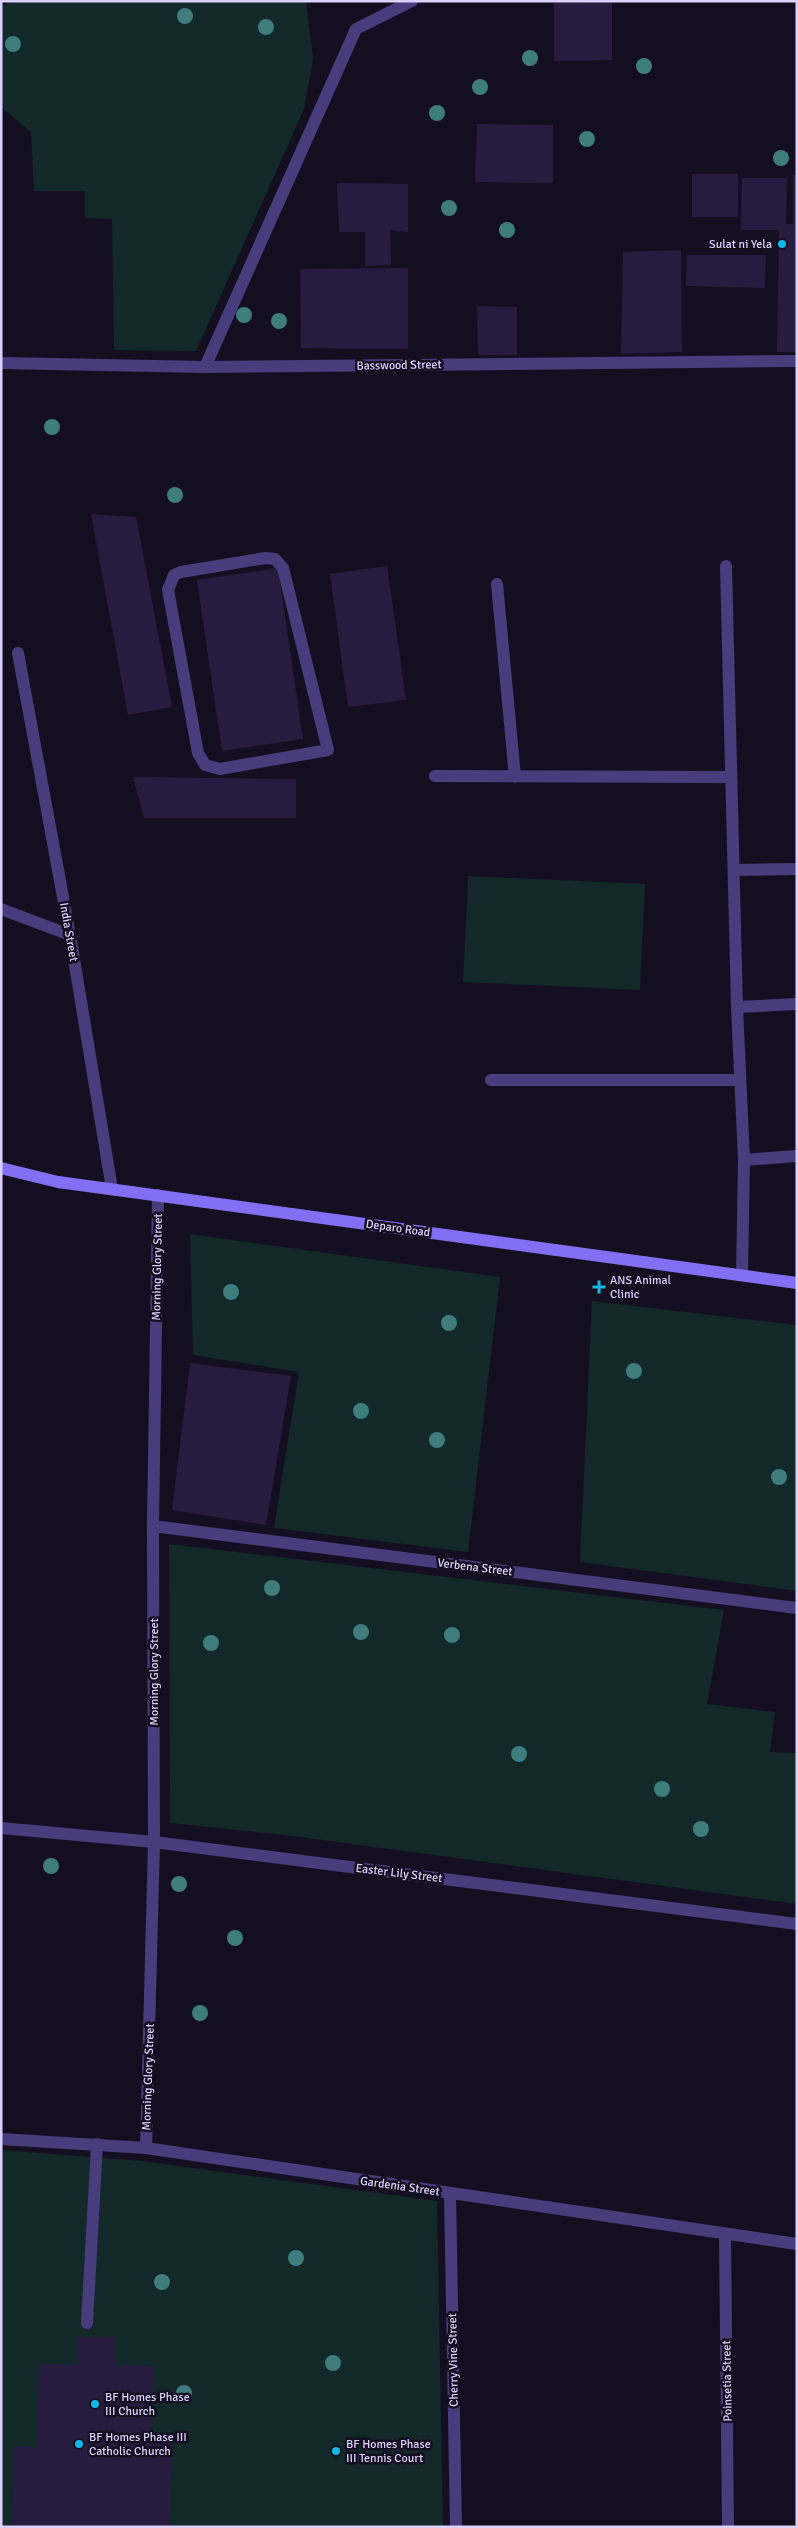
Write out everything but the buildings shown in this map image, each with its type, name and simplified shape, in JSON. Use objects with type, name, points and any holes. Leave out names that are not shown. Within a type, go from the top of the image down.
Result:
[{"type":"main road","name":"Deparo Road","points":[[1,1168],[58,1182],[797,1283]]},
{"type":"street","points":[[205,367],[356,29],[412,1]]},
{"type":"street","name":"Basswood Street","points":[[1,363],[205,367],[797,361]]},
{"type":"street","points":[[264,558],[275,559],[283,568],[328,750],[220,769],[205,765],[198,753],[168,590],[174,575],[181,572],[264,558]]},
{"type":"street","points":[[726,566],[736,1007],[744,1160],[742,1275]]},
{"type":"street","points":[[497,584],[515,777]]},
{"type":"street","name":"India Street","points":[[18,653],[24,675],[70,935],[112,1189]]},
{"type":"street","points":[[436,776],[731,777]]},
{"type":"street","points":[[734,870],[797,869]]},
{"type":"street","points":[[1,909],[70,935]]},
{"type":"street","points":[[736,1007],[797,1004]]},
{"type":"street","points":[[491,1080],[740,1080]]},
{"type":"street","points":[[744,1160],[797,1156]]},
{"type":"street","name":"Morning Glory Street","points":[[146,2148],[154,1842],[153,1526],[158,1195]]},
{"type":"street","name":"Verbena Street","points":[[153,1526],[797,1608]]},
{"type":"street","name":"Easter Lily Street","points":[[1,1828],[154,1842],[797,1924]]},
{"type":"street","name":"Gardenia Street","points":[[1,2139],[146,2148],[797,2244]]},
{"type":"street","points":[[87,2323],[97,2144]]},
{"type":"street","name":"Cherry Vine Street","points":[[450,2193],[456,2527]]},
{"type":"street","name":"Poinsetia Street","points":[[726,2235],[728,2527]]},
{"type":"green space","points":[[10,1],[306,1],[313,59],[304,109],[196,351],[114,350],[112,219],[85,218],[85,191],[34,191],[31,132],[1,107],[1,7]]},
{"type":"green space","points":[[468,876],[645,884],[640,990],[463,982]]},
{"type":"green space","points":[[190,1234],[500,1277],[468,1552],[274,1528],[299,1372],[193,1355]]},
{"type":"green space","points":[[592,1301],[797,1325],[797,1591],[580,1562]]},
{"type":"green space","points":[[169,1544],[724,1610],[707,1704],[775,1712],[770,1752],[797,1753],[797,1904],[293,1836],[170,1823]]},
{"type":"green space","points":[[1,2150],[142,2161],[437,2201],[443,2527],[1,2527]]},
{"type":"place","name":"Sulat ni Yela","points":[[782,244]]},
{"type":"place","name":"ANS Animal Clinic","points":[[599,1287]]},
{"type":"place","name":"BF Homes Phase III Church","points":[[95,2404]]},
{"type":"place","name":"BF Homes Phase III Catholic Church","points":[[79,2444]]},
{"type":"place","name":"BF Homes Phase III Tennis Court","points":[[336,2451]]}]
